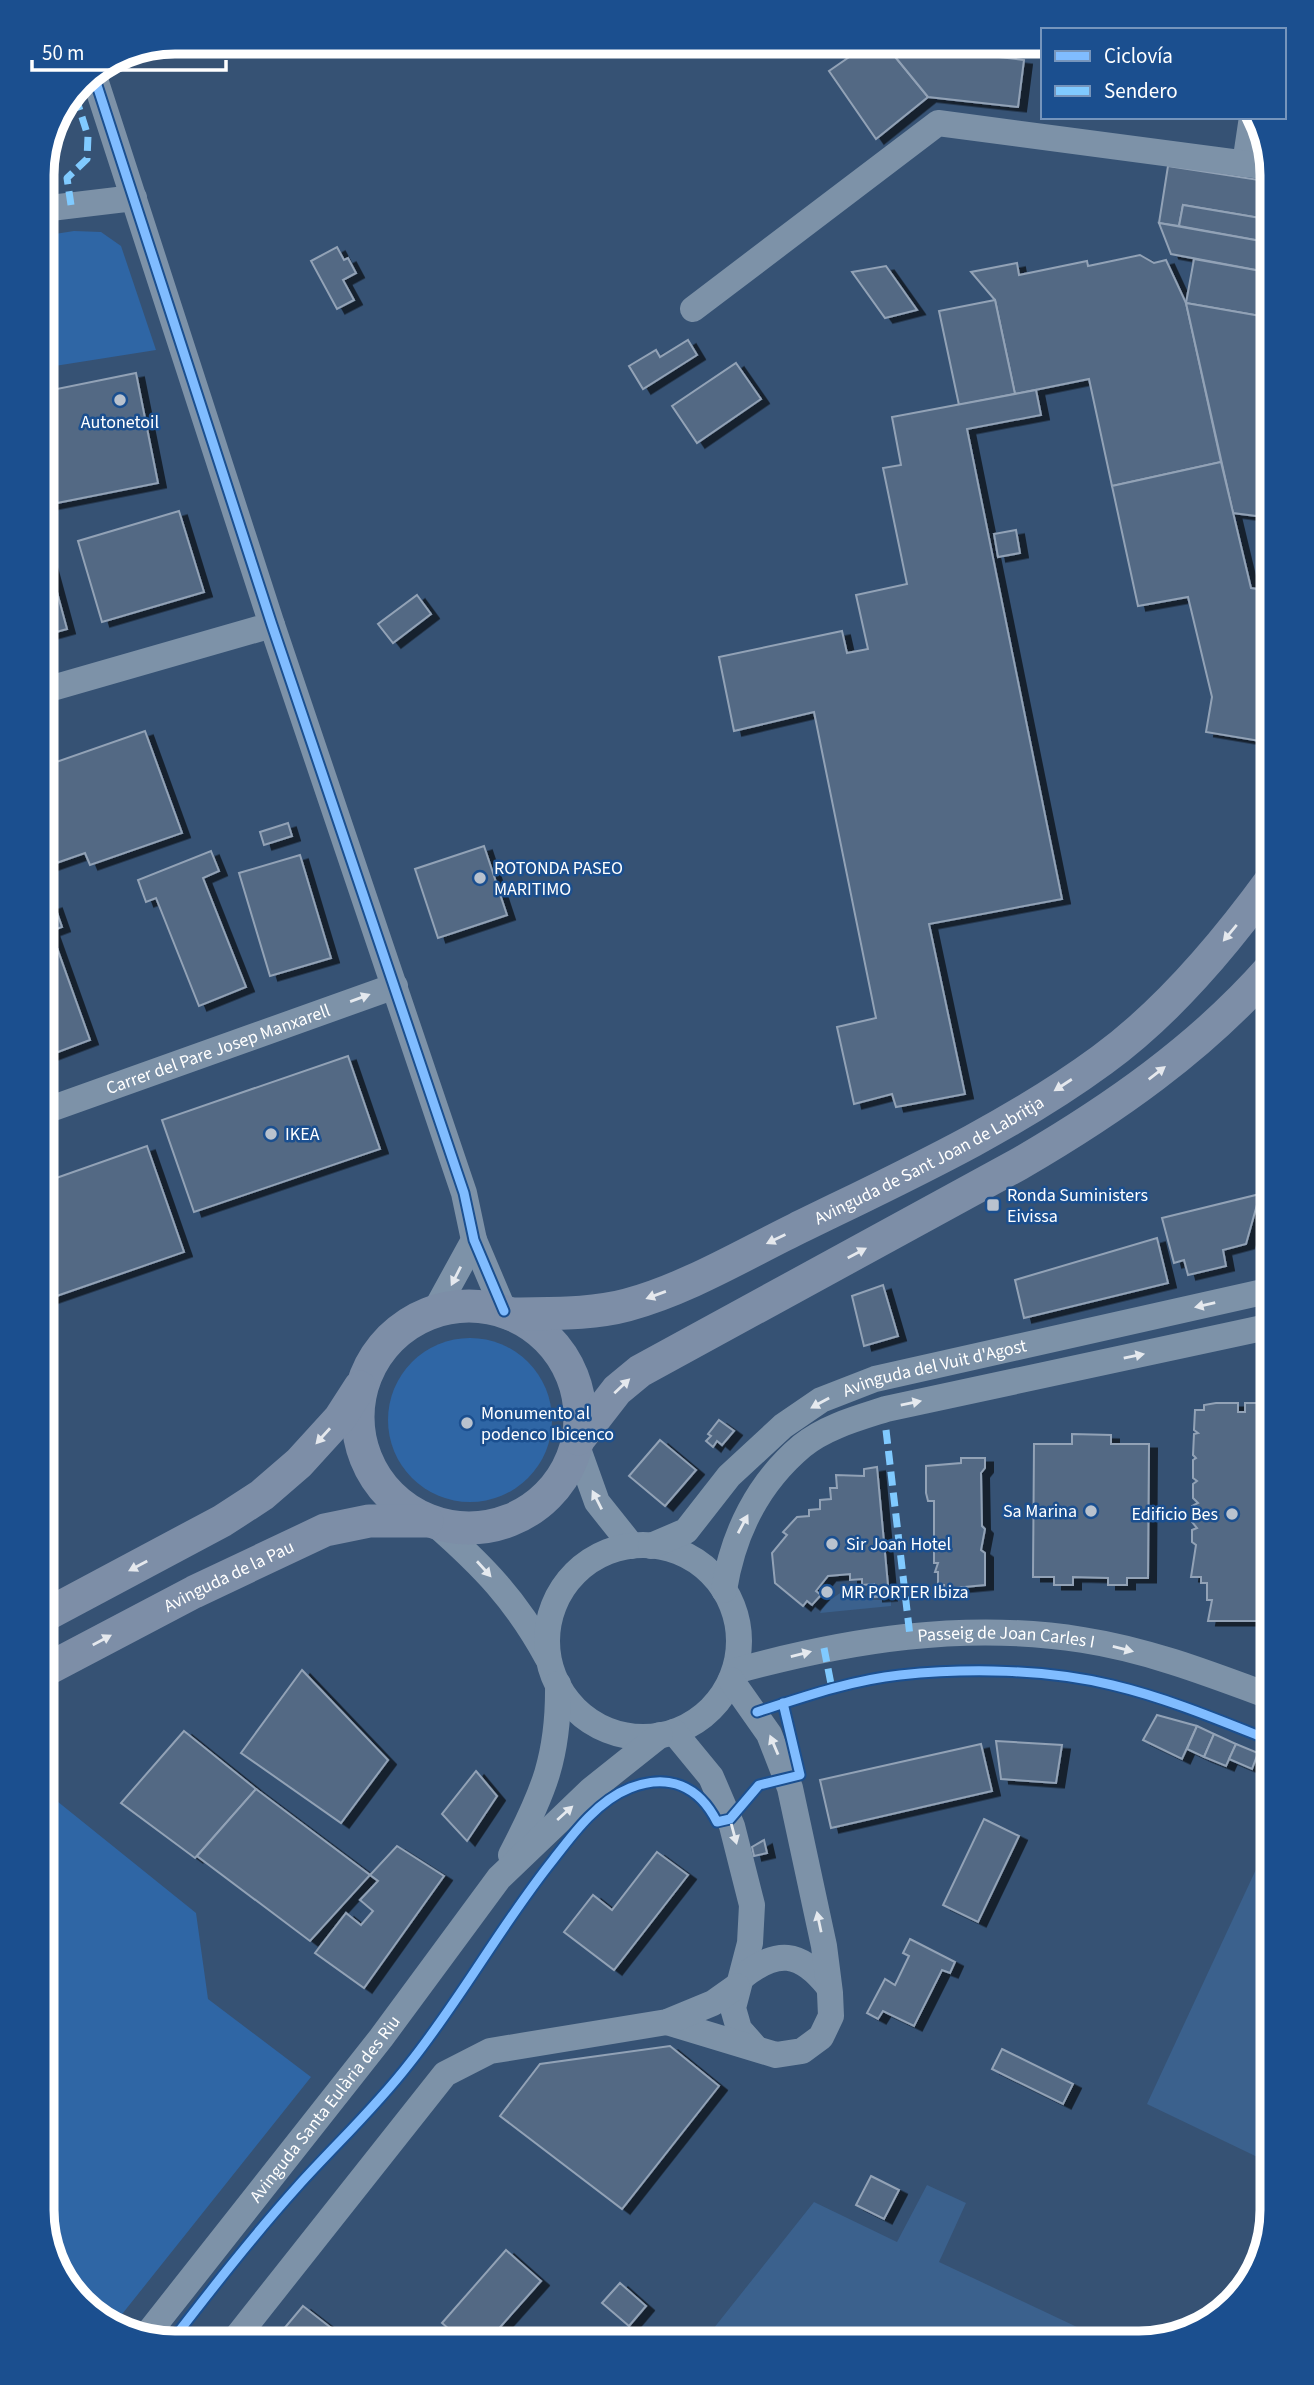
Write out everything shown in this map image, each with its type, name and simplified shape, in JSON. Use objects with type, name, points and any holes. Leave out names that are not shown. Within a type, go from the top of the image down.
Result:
[{"type":"main road","name":"Avinguda de Sant Joan de Labritja","points":[[507,1312],[610,1308],[672,1289],[916,1171],[1011,1119],[1103,1059],[1174,996],[1233,930],[1260,895]]},
{"type":"main road","points":[[363,1382],[358,1423],[368,1464],[392,1498],[430,1522],[474,1529],[513,1520],[539,1504],[560,1483],[578,1443],[617,1390],[640,1371],[1069,1135],[1201,1039],[1260,979]]},
{"type":"main road","points":[[54,1610],[222,1521],[262,1495],[299,1463],[340,1418],[377,1354],[398,1331],[435,1311],[478,1306],[507,1312],[542,1333],[558,1349],[571,1370],[580,1404],[578,1443]]},
{"type":"main road","name":"Avinguda de la Pau","points":[[54,1666],[194,1592],[325,1530],[369,1521],[430,1522]]},
{"type":"street","points":[[96,83],[474,1235],[507,1312]]},
{"type":"street","points":[[693,309],[938,122],[1258,166],[1255,145]]},
{"type":"street","points":[[55,207],[134,198]]},
{"type":"street","points":[[55,687],[272,625]]},
{"type":"street","name":"Carrer del Pare Josep Manxarell","points":[[55,1108],[394,986]]},
{"type":"street","points":[[435,1311],[474,1235]]},
{"type":"street","name":"Avinguda del Vuit d'Agost","points":[[641,1546],[686,1531],[729,1476],[783,1426],[821,1400],[876,1379],[1260,1293]]},
{"type":"street","name":"Avinguda del Vuit d'Agost","points":[[724,1590],[735,1540],[757,1498],[803,1446],[839,1425],[886,1409],[1260,1329]]},
{"type":"street","points":[[578,1443],[597,1502],[641,1546]]},
{"type":"street","points":[[430,1522],[477,1561],[509,1597],[526,1618],[554,1673],[576,1709],[600,1727],[630,1736],[667,1734],[708,1712],[733,1675],[739,1629],[724,1590],[710,1572],[679,1552],[641,1546],[594,1559],[565,1586],[549,1622],[554,1673]]},
{"type":"street","name":"Passeig de Joan Carles I","points":[[733,1675],[824,1648],[898,1637],[961,1632],[1015,1633],[1084,1640],[1181,1663],[1260,1693]]},
{"type":"street","name":"Avinguda Santa Eulària des Riu","points":[[152,2328],[381,2038],[499,1878],[536,1807],[548,1775],[559,1723],[554,1673]]},
{"type":"street","points":[[667,2022],[754,2046],[776,2055],[793,2054],[821,2037],[831,2016],[824,1946],[790,1787],[769,1734],[733,1675]]},
{"type":"street","points":[[667,1734],[711,1777],[732,1826],[752,1905],[750,1943],[733,2008],[739,2029],[754,2046]]},
{"type":"street","name":"Avinguda Santa Eulària des Riu","points":[[499,1878],[591,1790],[667,1734]]},
{"type":"street","points":[[242,2330],[445,2074],[491,2051],[667,2022],[713,2004],[762,1961],[788,1957],[812,1966],[828,1986]]},
{"type":"shaded area","points":[[74,231],[101,232],[121,246],[156,350],[55,366],[55,234]]},
{"type":"shaded area","points":[[470,1338],[502,1344],[516,1351],[528,1362],[539,1374],[546,1388],[552,1420],[546,1452],[539,1466],[528,1478],[516,1489],[502,1496],[470,1502],[438,1496],[424,1489],[412,1478],[401,1466],[394,1452],[388,1420],[394,1388],[401,1374],[412,1362],[424,1351],[438,1344]]},
{"type":"shaded area","points":[[843,1591],[868,1600],[891,1600],[891,1606],[820,1613],[826,1603]]},
{"type":"shaded area","points":[[54,1799],[196,1913],[208,1999],[311,2077],[120,2317],[101,2306],[79,2284],[63,2256],[54,2210]]},
{"type":"shaded area","points":[[1260,1861],[1260,2158],[1147,2104]]},
{"type":"shaded area","points":[[927,2185],[966,2203],[939,2262],[1085,2331],[712,2331],[814,2202],[897,2242]]},
{"type":"building","points":[[853,55],[893,55],[928,97],[876,139],[829,71]]},
{"type":"building","points":[[893,55],[980,55],[1024,60],[1018,107],[928,97]]},
{"type":"building","points":[[1168,166],[1260,180],[1260,218],[1183,205],[1179,226],[1159,223]]},
{"type":"building","points":[[1183,205],[1260,218],[1260,241],[1179,226]]},
{"type":"building","points":[[1159,223],[1260,241],[1260,271],[1171,254]]},
{"type":"building","points":[[337,247],[344,260],[348,258],[356,273],[343,280],[354,300],[337,309],[311,261]]},
{"type":"building","points":[[1140,255],[1154,263],[1166,260],[1186,303],[1221,462],[1112,486],[1089,379],[1015,394],[995,300],[971,272],[1017,263],[1019,275],[1087,261],[1088,266]]},
{"type":"building","points":[[1194,259],[1260,271],[1260,316],[1186,303]]},
{"type":"building","points":[[886,266],[917,310],[885,318],[852,272]]},
{"type":"building","points":[[995,300],[1015,394],[959,405],[939,311]]},
{"type":"building","points":[[1186,303],[1260,316],[1260,516],[1233,513]]},
{"type":"building","points":[[688,340],[697,355],[643,389],[629,366],[656,350],[660,357]]},
{"type":"building","points":[[736,363],[761,399],[697,443],[672,406]]},
{"type":"building","points":[[136,373],[158,483],[55,503],[55,389]]},
{"type":"building","points":[[1036,390],[1041,415],[967,429],[1062,899],[929,924],[965,1094],[896,1107],[892,1094],[854,1104],[837,1027],[876,1018],[814,712],[734,731],[719,657],[842,631],[847,653],[868,649],[856,595],[907,584],[883,468],[901,465],[892,417]]},
{"type":"building","points":[[1221,462],[1251,588],[1260,589],[1260,741],[1206,732],[1212,697],[1188,597],[1138,606],[1112,486]]},
{"type":"building","points":[[179,511],[204,592],[102,622],[78,541]]},
{"type":"building","points":[[1016,530],[1020,553],[998,557],[994,534]]},
{"type":"building","points":[[55,584],[67,629],[55,632]]},
{"type":"building","points":[[417,595],[431,614],[393,643],[378,624]]},
{"type":"building","points":[[145,731],[182,833],[90,865],[85,853],[55,864],[55,763]]},
{"type":"building","points":[[288,823],[292,836],[264,845],[260,832]]},
{"type":"building","points":[[484,846],[507,915],[438,938],[415,869]]},
{"type":"building","points":[[211,851],[219,871],[203,878],[246,987],[199,1006],[156,898],[146,902],[138,880]]},
{"type":"building","points":[[300,855],[331,958],[270,976],[239,873]]},
{"type":"building","points":[[55,906],[62,927],[55,930]]},
{"type":"building","points":[[55,941],[90,1040],[55,1053]]},
{"type":"building","name":"IKEA","points":[[348,1056],[380,1149],[194,1212],[162,1120]]},
{"type":"building","points":[[147,1146],[184,1252],[54,1297],[55,1179]]},
{"type":"building","points":[[1260,1194],[1246,1244],[1223,1250],[1226,1266],[1188,1275],[1184,1260],[1174,1263],[1162,1218]]},
{"type":"building","points":[[1157,1238],[1168,1283],[1024,1318],[1015,1280]]},
{"type":"building","points":[[883,1285],[898,1336],[864,1346],[852,1296]]},
{"type":"building","name":"Edificio Bes","points":[[1238,1403],[1238,1412],[1245,1412],[1245,1403],[1260,1403],[1260,1621],[1208,1621],[1212,1600],[1207,1600],[1207,1583],[1201,1583],[1201,1577],[1191,1577],[1196,1545],[1192,1542],[1192,1530],[1197,1528],[1192,1522],[1192,1506],[1198,1503],[1193,1498],[1193,1484],[1197,1481],[1193,1478],[1193,1460],[1196,1458],[1193,1455],[1194,1434],[1198,1433],[1194,1430],[1195,1410],[1204,1410],[1204,1405]]},
{"type":"building","points":[[719,1420],[734,1431],[722,1445],[717,1441],[713,1447],[706,1441]]},
{"type":"building","name":"Sa Marina","points":[[1072,1434],[1111,1435],[1111,1444],[1149,1444],[1148,1578],[1127,1578],[1127,1585],[1108,1585],[1108,1578],[1073,1577],[1073,1585],[1054,1585],[1054,1577],[1033,1577],[1034,1444],[1072,1444]]},
{"type":"building","points":[[660,1440],[696,1470],[665,1506],[629,1476]]},
{"type":"building","points":[[961,1458],[985,1458],[985,1468],[981,1473],[982,1526],[985,1529],[981,1550],[985,1553],[985,1585],[944,1589],[944,1585],[938,1585],[938,1572],[935,1572],[938,1563],[934,1563],[934,1501],[928,1501],[926,1493],[926,1466],[961,1463]]},
{"type":"building","name":"Sir Joan Hotel","points":[[877,1467],[889,1596],[875,1597],[874,1584],[862,1585],[862,1579],[850,1580],[850,1574],[828,1576],[816,1591],[821,1595],[812,1605],[807,1601],[803,1606],[775,1583],[772,1553],[787,1535],[783,1532],[797,1517],[809,1516],[809,1510],[820,1509],[820,1500],[831,1499],[830,1488],[837,1488],[836,1475],[864,1476],[864,1469]]},
{"type":"building","points":[[302,1670],[388,1760],[341,1823],[241,1753]]},
{"type":"building","points":[[1157,1715],[1197,1726],[1182,1759],[1143,1740]]},
{"type":"building","points":[[1197,1726],[1214,1734],[1204,1757],[1187,1749]]},
{"type":"building","points":[[184,1731],[256,1789],[195,1858],[121,1803]]},
{"type":"building","points":[[1214,1734],[1236,1744],[1226,1766],[1204,1757]]},
{"type":"building","points":[[996,1741],[1062,1745],[1056,1783],[1001,1779]]},
{"type":"building","points":[[981,1744],[992,1791],[831,1828],[820,1780]]},
{"type":"building","points":[[1236,1744],[1258,1753],[1252,1769],[1229,1759]]},
{"type":"building","points":[[476,1771],[497,1796],[467,1841],[442,1814]]},
{"type":"building","points":[[256,1789],[370,1875],[310,1941],[197,1856]]},
{"type":"building","points":[[984,1819],[1019,1836],[978,1922],[943,1905]]},
{"type":"building","points":[[764,1840],[767,1853],[754,1856],[752,1847]]},
{"type":"building","points":[[397,1846],[444,1876],[364,1988],[315,1953],[346,1913],[361,1925],[373,1911],[360,1900],[378,1881],[370,1875]]},
{"type":"building","points":[[657,1852],[688,1875],[614,1970],[564,1932],[593,1895],[612,1910]]},
{"type":"building","points":[[910,1939],[955,1962],[950,1973],[942,1970],[914,2026],[883,2011],[878,2019],[867,2013],[885,1979],[895,1985],[909,1956],[903,1953]]},
{"type":"building","points":[[670,2046],[719,2086],[622,2209],[500,2116],[540,2064]]},
{"type":"building","points":[[1002,2049],[1073,2084],[1063,2104],[992,2069]]},
{"type":"building","points":[[871,2176],[899,2190],[884,2219],[856,2205]]},
{"type":"building","points":[[506,2250],[541,2281],[497,2330],[450,2330],[442,2323]]},
{"type":"building","points":[[620,2283],[646,2306],[629,2326],[602,2303]]},
{"type":"building","points":[[303,2306],[334,2330],[283,2330]]},
{"type":"marked path","points":[[71,205],[67,178],[87,159],[88,136],[78,103]]},
{"type":"marked path","points":[[886,1430],[910,1636]]},
{"type":"marked path","points":[[824,1648],[832,1689]]},
{"type":"cycle path","points":[[96,83],[272,625],[464,1193],[474,1240],[504,1311]]},
{"type":"cycle path","points":[[757,1712],[882,1677],[952,1671],[1006,1671],[1060,1676],[1132,1690],[1260,1736]]},
{"type":"cycle path","points":[[180,2330],[281,2205],[409,2064],[534,1885],[577,1829],[596,1810],[630,1788],[658,1782],[670,1783],[692,1791],[717,1822],[730,1819],[759,1785],[800,1775],[783,1703]]},
{"type":"place","name":"Autonetoil","points":[[120,400]]},
{"type":"place","name":"ROTONDA PASEO MARITIMO","points":[[480,878]]},
{"type":"place","name":"IKEA","points":[[271,1134]]},
{"type":"place","name":"Ronda Suministers Eivissa","points":[[993,1205]]},
{"type":"place","name":"Monumento al podenco Ibicenco","points":[[467,1423]]},
{"type":"place","name":"Sa Marina","points":[[1091,1511]]},
{"type":"place","name":"Edificio Bes","points":[[1232,1514]]},
{"type":"place","name":"Sir Joan Hotel","points":[[832,1544]]},
{"type":"place","name":"MR PORTER Ibiza","points":[[827,1592]]}]
